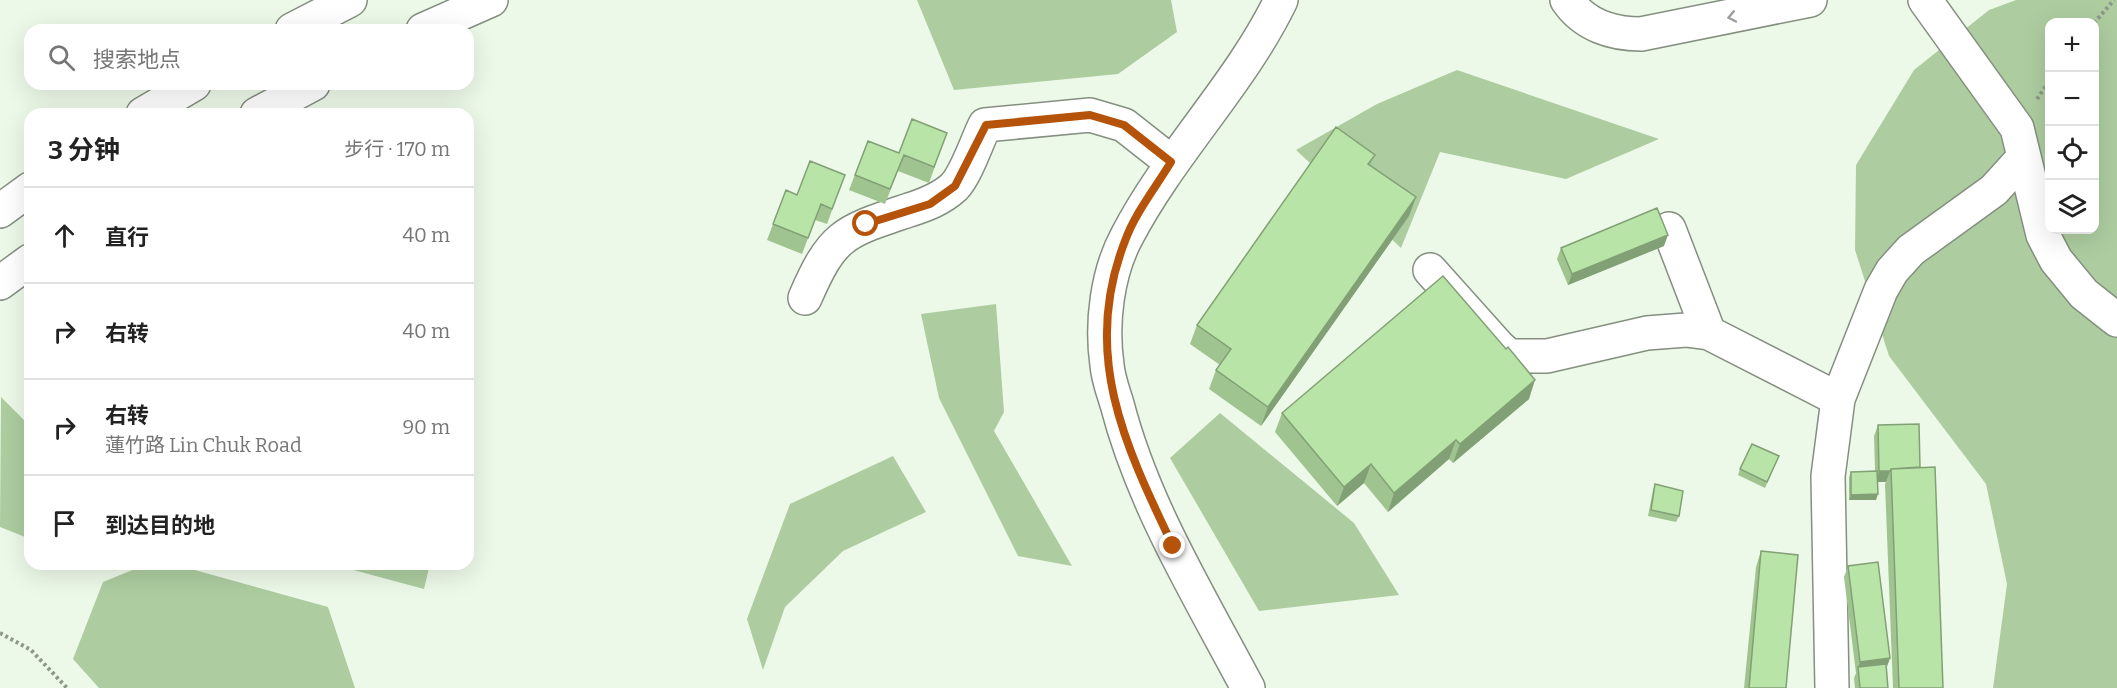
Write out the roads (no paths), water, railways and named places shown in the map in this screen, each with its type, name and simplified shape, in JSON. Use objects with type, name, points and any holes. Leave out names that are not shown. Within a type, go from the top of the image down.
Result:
[{"type":"main road","points":[[304,24],[350,0]]},
{"type":"main road","points":[[437,24],[491,0]]},
{"type":"main road","points":[[1248,688],[1143,483],[1123,430],[1107,365],[1106,315],[1112,279],[1126,238],[1171,162],[1256,44],[1281,0]]},
{"type":"main road","points":[[1567,0],[1572,8],[1596,26],[1626,34],[1641,34],[1810,0]]},
{"type":"main road","points":[[1925,0],[2017,128],[2043,235],[2056,260],[2084,294],[2117,320]]},
{"type":"main road","points":[[153,108],[184,90]]},
{"type":"main road","points":[[268,108],[302,90]]},
{"type":"main road","points":[[805,298],[821,262],[838,240],[866,224],[930,204],[955,186],[986,125],[1090,115],[1124,125],[1171,162]]},
{"type":"main road","points":[[1832,688],[1828,476],[1838,399],[1881,290],[1892,271],[1911,250],[1994,190],[2023,158]]},
{"type":"main road","points":[[0,211],[24,193]]},
{"type":"main road","points":[[1669,228],[1709,333]]},
{"type":"main road","points":[[0,282],[24,265]]},
{"type":"main road","points":[[1430,270],[1509,356],[1547,356],[1647,333],[1686,330],[1709,333],[1838,399]]}]
